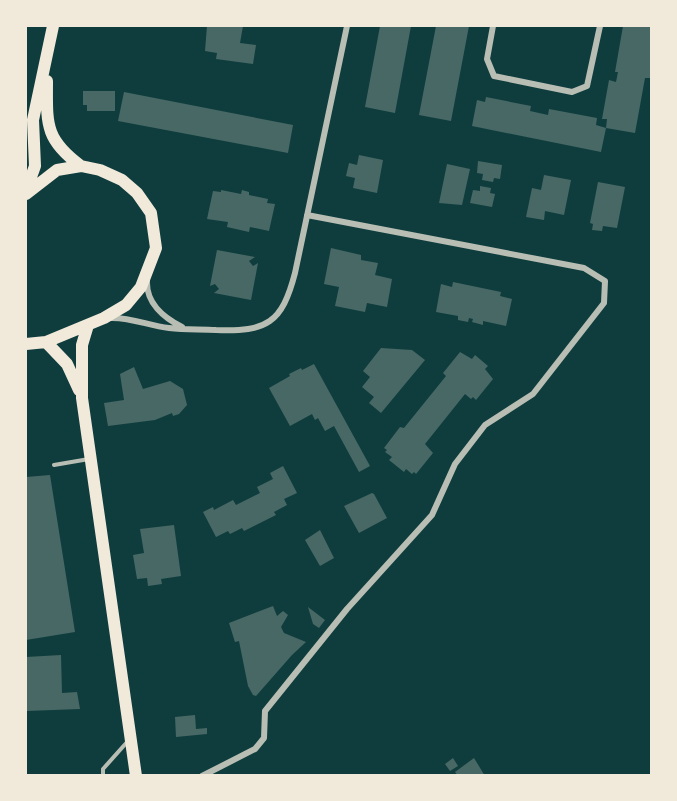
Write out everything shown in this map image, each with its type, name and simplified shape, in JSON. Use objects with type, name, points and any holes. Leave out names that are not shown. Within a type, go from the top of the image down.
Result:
[{"type":"main road","points":[[26,194],[34,166],[31,102],[46,57],[53,26]]},
{"type":"main road","points":[[46,57],[47,111],[51,136],[66,155],[81,166]]},
{"type":"main road","points":[[26,194],[57,170],[81,166],[100,170],[122,180],[137,192],[151,213],[156,248],[136,295],[126,305],[104,318],[46,342],[26,344]]},
{"type":"main road","points":[[88,325],[82,345],[82,398],[136,776]]},
{"type":"main road","points":[[46,342],[67,364],[82,398]]},
{"type":"street","points":[[104,318],[118,318],[169,328],[241,331],[256,329],[270,321],[283,306],[289,296],[347,26]]},
{"type":"street","points":[[493,26],[486,59],[494,76],[572,92],[587,86],[600,26]]},
{"type":"street","points":[[202,776],[255,749],[264,738],[265,711],[347,609],[432,515],[455,464],[485,425],[533,394],[604,303],[605,281],[584,268],[307,215]]},
{"type":"street","points":[[147,270],[150,298],[163,315],[186,329]]},
{"type":"lane","points":[[54,465],[90,459]]},
{"type":"lane","points":[[103,776],[103,769],[130,738]]},
{"type":"building","points":[[207,26],[243,26],[240,43],[256,45],[253,64],[216,59],[217,53],[205,51]]},
{"type":"building","points":[[380,26],[411,26],[395,113],[365,107]]},
{"type":"building","points":[[436,26],[469,26],[451,121],[419,115]]},
{"type":"building","points":[[623,26],[652,26],[652,74],[651,78],[645,78],[635,133],[606,128],[607,119],[602,119],[609,80],[616,82],[618,72],[615,72]]},
{"type":"building","points":[[83,91],[115,91],[115,111],[87,111],[87,105],[83,105]]},
{"type":"building","points":[[124,92],[293,125],[288,153],[118,121]]},
{"type":"building","points":[[486,97],[531,106],[530,111],[548,115],[549,109],[597,118],[596,125],[606,128],[601,152],[472,126],[477,100],[485,102]]},
{"type":"building","points":[[359,155],[383,160],[377,193],[353,188],[355,178],[346,176],[349,163],[357,165]]},
{"type":"building","points":[[478,161],[502,165],[500,179],[494,178],[493,182],[482,180],[483,174],[477,173]]},
{"type":"building","points":[[447,164],[470,169],[462,205],[439,203]]},
{"type":"building","points":[[544,175],[571,180],[564,215],[545,211],[544,220],[526,217],[532,188],[541,190]]},
{"type":"building","points":[[598,182],[625,187],[617,228],[603,226],[602,231],[592,230],[593,224],[590,223]]},
{"type":"building","points":[[480,186],[491,188],[490,193],[495,194],[492,207],[470,203],[473,190],[480,191]]},
{"type":"building","points":[[221,190],[241,194],[242,190],[249,192],[249,195],[268,199],[267,203],[275,204],[269,231],[250,227],[249,232],[227,227],[228,222],[207,219],[213,191],[221,192]]},
{"type":"building","points":[[331,248],[361,255],[361,260],[378,263],[375,275],[392,279],[387,307],[367,303],[365,312],[335,306],[339,287],[324,284]]},
{"type":"building","points":[[217,250],[255,257],[249,261],[253,266],[258,263],[251,300],[214,293],[219,289],[215,284],[210,286]]},
{"type":"building","points":[[453,282],[501,292],[500,296],[512,299],[506,326],[483,321],[483,325],[472,322],[473,319],[469,318],[468,322],[458,320],[458,316],[436,312],[441,284],[452,287]]},
{"type":"building","points":[[381,348],[412,350],[425,360],[381,413],[369,403],[374,397],[362,387],[370,377],[363,371]]},
{"type":"building","points":[[460,352],[472,359],[475,355],[488,366],[485,369],[493,379],[476,400],[465,394],[425,444],[433,453],[416,474],[406,469],[404,472],[389,460],[392,457],[385,452],[387,450],[384,448],[400,427],[404,428],[446,376],[443,373]]},
{"type":"building","points":[[314,364],[370,466],[359,472],[334,426],[325,431],[318,418],[315,420],[312,414],[290,426],[269,388],[290,376],[289,374]]},
{"type":"building","points":[[134,367],[143,389],[170,381],[183,389],[187,405],[179,414],[173,416],[172,413],[155,420],[108,426],[104,403],[124,400],[120,374]]},
{"type":"building","points":[[283,466],[297,493],[284,499],[287,505],[274,512],[276,515],[244,531],[242,528],[230,534],[228,531],[216,537],[203,512],[213,507],[214,510],[233,500],[236,505],[260,493],[257,487],[273,479],[270,473]]},
{"type":"building","points":[[50,475],[75,632],[26,640],[26,477]]},
{"type":"building","points":[[372,493],[387,518],[359,533],[344,506]]},
{"type":"building","points":[[174,525],[181,576],[161,579],[162,584],[148,586],[147,578],[137,579],[133,555],[144,553],[140,529]]},
{"type":"building","points":[[320,530],[334,558],[320,566],[305,540]]},
{"type":"building","points":[[273,606],[277,616],[283,611],[288,615],[281,627],[284,633],[306,642],[256,696],[248,686],[239,641],[235,642],[229,623]]},
{"type":"building","points":[[308,607],[325,620],[319,628],[313,624]]},
{"type":"building","points":[[61,655],[62,693],[77,692],[80,709],[26,711],[26,657]]},
{"type":"building","points":[[195,715],[196,729],[207,728],[207,734],[176,737],[175,717]]},
{"type":"building","points":[[453,758],[458,766],[450,771],[445,764]]},
{"type":"building","points":[[474,758],[485,776],[458,776],[455,772]]}]
